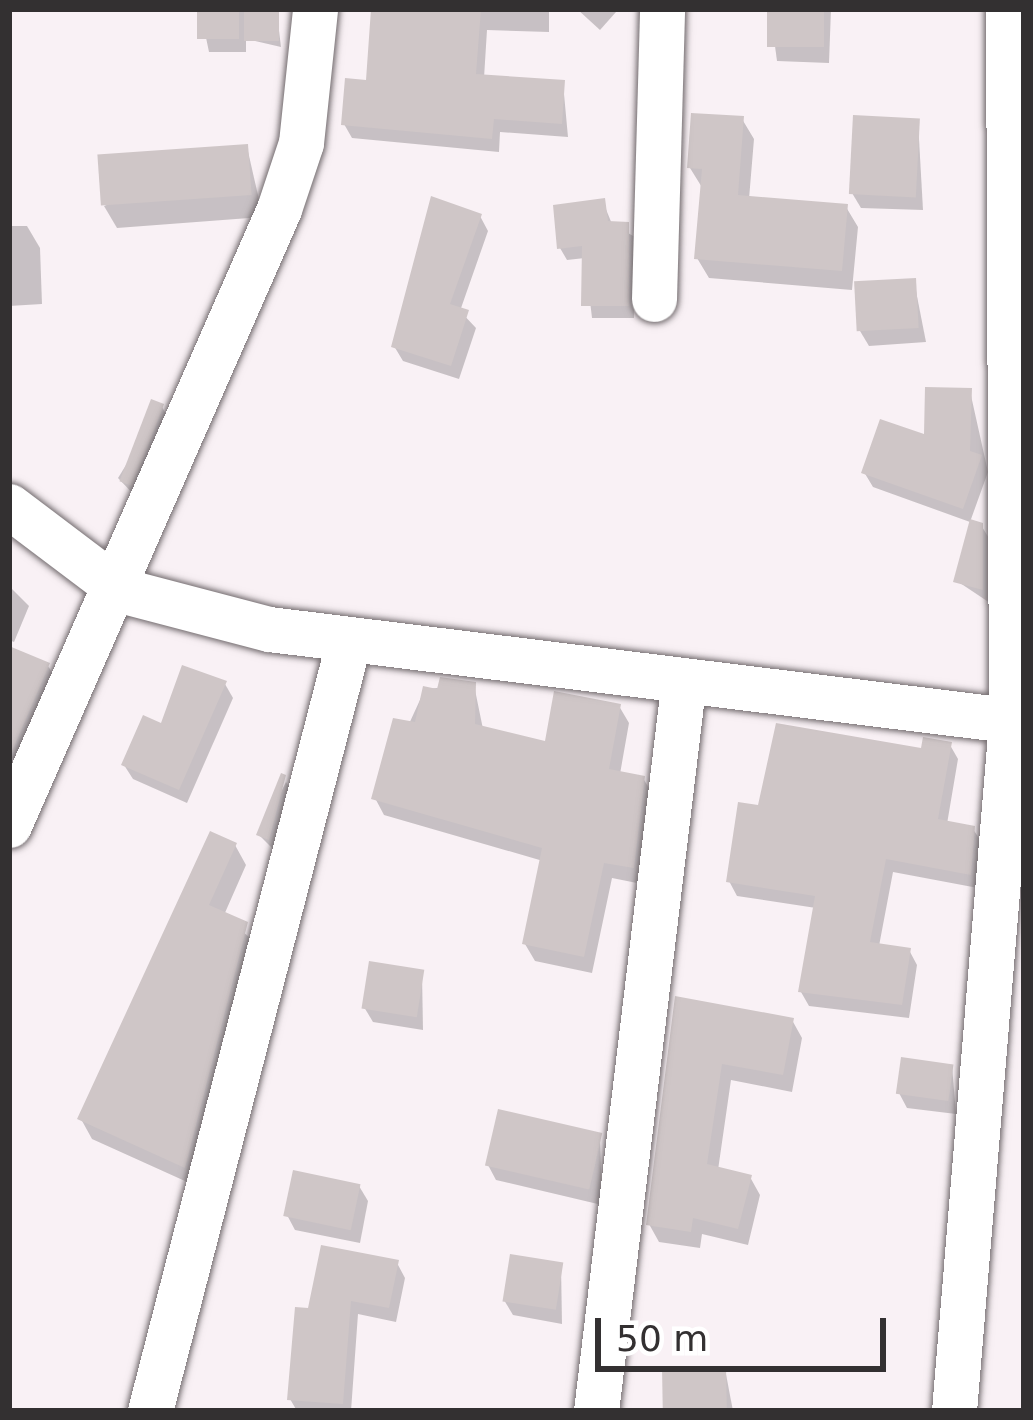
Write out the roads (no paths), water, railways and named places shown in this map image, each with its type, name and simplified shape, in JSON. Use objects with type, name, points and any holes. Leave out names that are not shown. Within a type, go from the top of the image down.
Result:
[{"type":"street","points":[[9,825],[120,590],[286,187],[315,9]]},
{"type":"street","points":[[654,299],[662,9]]},
{"type":"street","points":[[954,1411],[1018,722],[1009,9]]},
{"type":"street","points":[[9,506],[120,590],[348,644],[683,687],[1018,722]]},
{"type":"street","points":[[150,1411],[348,644]]},
{"type":"street","points":[[596,1411],[683,687]]}]
